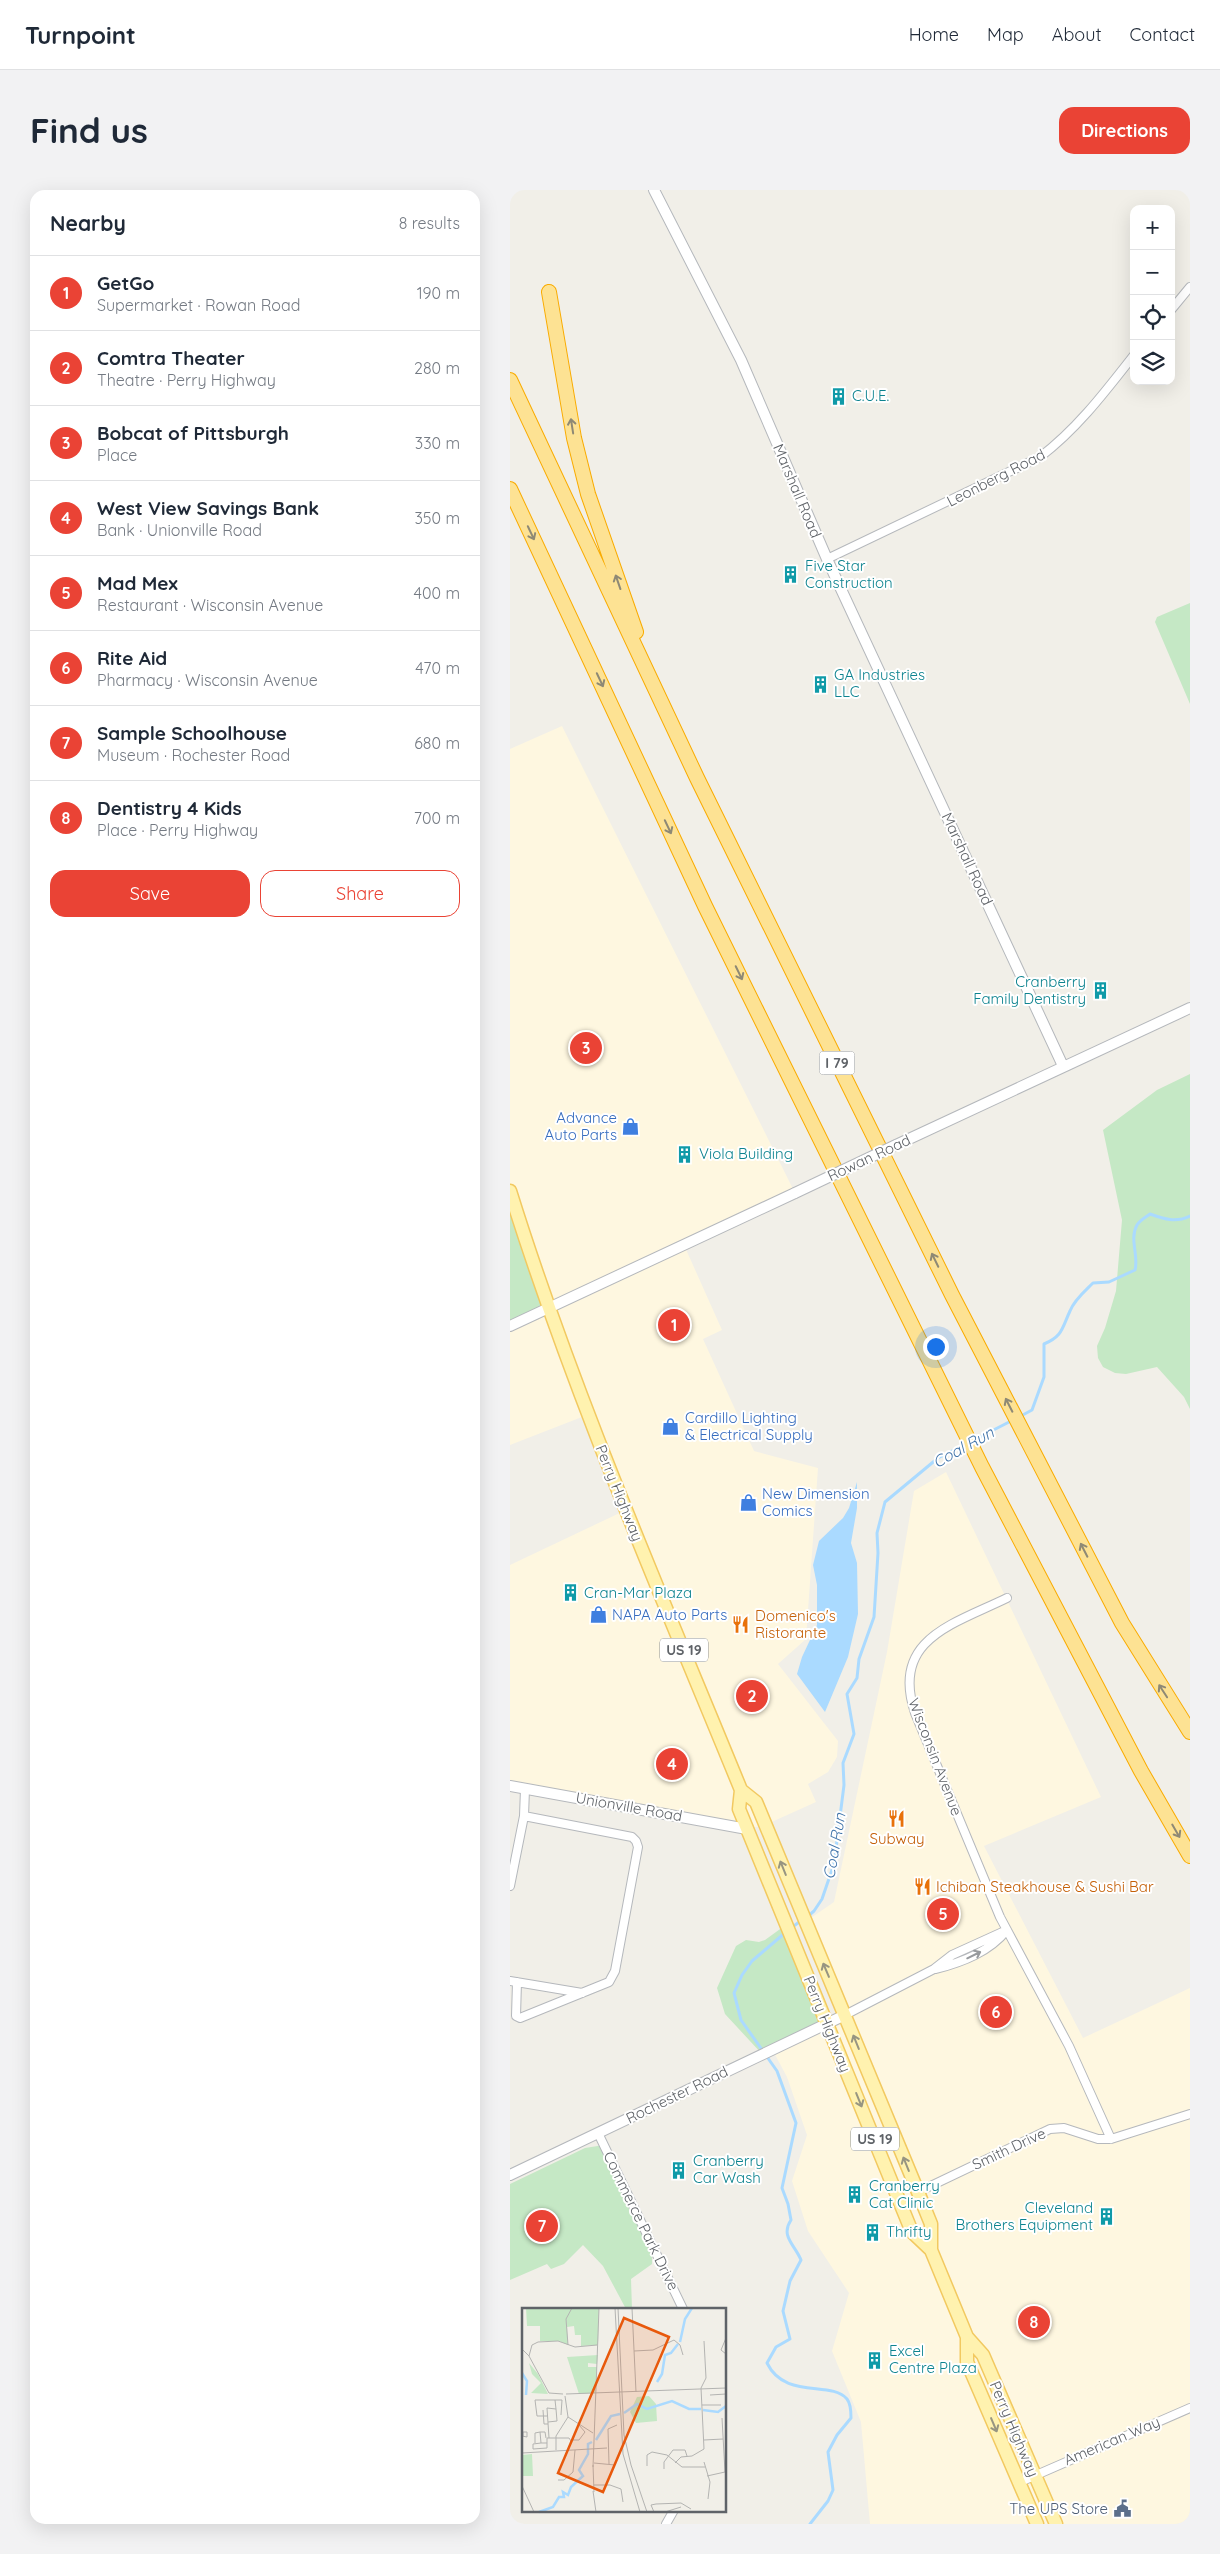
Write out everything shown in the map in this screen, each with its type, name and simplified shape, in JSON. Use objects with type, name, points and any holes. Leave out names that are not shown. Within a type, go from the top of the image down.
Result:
[{"type":"highway","points":[[549,292],[574,438],[588,494],[672,726]]},
{"type":"highway","name":"I 79","points":[[510,380],[672,726],[966,1321],[1122,1623],[1190,1732]]},
{"type":"highway","points":[[510,488],[706,906],[982,1467],[1141,1771],[1190,1856]]},
{"type":"main road","name":"Perry Highway","points":[[510,1190],[548,1308],[597,1439],[741,1790],[739,1809],[912,2232],[931,2250]]},
{"type":"main road","name":"Perry Highway","points":[[741,1790],[756,1802],[931,2224],[931,2250],[967,2337],[984,2355],[1056,2524]]},
{"type":"main road","name":"Perry Highway","points":[[967,2337],[967,2362],[1018,2484],[1037,2524]]},
{"type":"street","name":"Marshall Road","points":[[654,190],[741,360],[827,559],[1063,1066]]},
{"type":"street","points":[[1175,305],[1190,287]]},
{"type":"street","name":"Leonberg Road","points":[[827,559],[1040,457],[1074,427],[1130,360]]},
{"type":"street","name":"Rowan Road","points":[[510,1326],[1190,1008]]},
{"type":"street","name":"Wisconsin Avenue","points":[[1007,1598],[945,1628],[930,1639],[913,1660],[908,1680],[915,1713],[1007,1930],[1069,2046],[1112,2139]]},
{"type":"street","name":"Unionville Road","points":[[510,1786],[747,1829]]},
{"type":"street","points":[[510,1886],[524,1816],[525,1789]]},
{"type":"street","points":[[524,1816],[632,1837],[638,1846],[613,1977],[609,1982],[582,1994],[520,2018],[516,2016],[514,1982],[582,1994]]},
{"type":"street","points":[[845,2015],[934,1969],[956,1964],[995,1945],[1007,1930]]},
{"type":"street","name":"Rochester Road","points":[[510,2175],[845,2015]]},
{"type":"street","name":"Smith Drive","points":[[918,2192],[1050,2129],[1064,2128],[1098,2139],[1112,2139],[1190,2114]]},
{"type":"street","name":"Commerce Park Drive","points":[[598,2133],[683,2308]]},
{"type":"street","name":"American Way","points":[[1018,2484],[1034,2475],[1190,2408]]},
{"type":"street","points":[[666,2524],[673,2512]]},
{"type":"shaded area","points":[[562,726],[795,1193],[684,1245],[722,1330],[703,1339],[754,1451],[818,1468],[806,1639],[778,1664],[838,1741],[837,1757],[828,1772],[808,1784],[816,1802],[765,1825],[747,1829],[510,1786],[510,1565],[626,1510],[587,1415],[510,1445],[510,749]]},
{"type":"shaded area","points":[[946,1472],[1101,1797],[984,1846],[1083,2038],[1190,1988],[1190,2524],[870,2524],[861,2422],[832,2351],[849,2293],[808,2231],[792,2181],[807,2135],[787,2077],[772,2049],[845,2015],[805,1922],[834,1902],[887,1652],[914,1491]]},
{"type":"green space","points":[[1190,603],[1190,704],[1155,622],[1157,617]]},
{"type":"green space","points":[[1190,1074],[1190,1409],[1184,1397],[1157,1367],[1126,1374],[1115,1373],[1103,1367],[1098,1358],[1097,1346],[1105,1328],[1116,1291],[1122,1220],[1103,1130],[1157,1090]]},
{"type":"green space","points":[[510,1191],[548,1308],[510,1326]]},
{"type":"green space","points":[[787,1924],[827,2023],[762,2054],[725,2014],[717,1988],[736,1946],[746,1940],[759,1942],[765,1940]]},
{"type":"green space","points":[[604,2145],[605,2159],[652,2255],[652,2264],[631,2279],[632,2308],[625,2308],[603,2266],[583,2245],[564,2264],[551,2269],[547,2264],[510,2280],[510,2184],[585,2148]]},
{"type":"water","points":[[857,1482],[857,1508],[851,1543],[857,1563],[858,1614],[848,1657],[825,1712],[797,1674],[802,1657],[817,1625],[817,1585],[813,1565],[819,1541],[843,1518],[849,1508]]},
{"type":"waterway","name":"Coal Run","points":[[1019,1417],[1032,1410],[1044,1377],[1044,1344],[1058,1335],[1077,1299],[1093,1283],[1109,1282],[1135,1270],[1134,1236],[1138,1224],[1150,1214],[1175,1220],[1190,1216]]},
{"type":"waterway","name":"Coal Run","points":[[972,1441],[1013,1420]]},
{"type":"waterway","name":"Coal Run","points":[[807,1917],[814,1911],[822,1899],[834,1864],[844,1785],[843,1763],[854,1734],[847,1694],[857,1678],[859,1659],[874,1617],[878,1553],[877,1533],[885,1502],[938,1458],[966,1444]]},
{"type":"waterway","name":"Coal Run","points":[[791,1928],[802,1920]]},
{"type":"waterway","name":"Coal Run","points":[[786,1932],[752,1961],[742,1975],[734,1993],[741,2020],[777,2071],[796,2123],[782,2188],[791,2220],[787,2231],[788,2236],[801,2260],[790,2281],[783,2311],[790,2339],[776,2347],[767,2363],[775,2374],[785,2382],[796,2386],[840,2394],[847,2399],[851,2408],[851,2418],[837,2435],[828,2452],[833,2490],[828,2501],[810,2524]]},
{"type":"place","name":"C.U.E.","points":[[838,396]]},
{"type":"place","name":"Five Star Construction","points":[[791,575]]},
{"type":"place","name":"GA Industries LLC","points":[[820,684]]},
{"type":"place","name":"Cranberry Family Dentistry","points":[[1100,991]]},
{"type":"place","name":"Bobcat of Pittsburgh","points":[[586,1048]]},
{"type":"place","name":"Advance Auto Parts","points":[[631,1127]]},
{"type":"place","name":"Viola Building","points":[[685,1154]]},
{"type":"place","name":"GetGo","points":[[674,1325]]},
{"type":"place","name":"Cardillo Lighting & Electrical Supply","points":[[671,1427]]},
{"type":"place","name":"New Dimension Comics","points":[[748,1503]]},
{"type":"place","name":"Cran-Mar Plaza","points":[[570,1593]]},
{"type":"place","name":"NAPA Auto Parts","points":[[598,1615]]},
{"type":"place","name":"Domenico's Ristorante","points":[[741,1625]]},
{"type":"place","name":"Comtra Theater","points":[[752,1696]]},
{"type":"place","name":"West View Savings Bank","points":[[672,1764]]},
{"type":"place","name":"Subway","points":[[897,1818]]},
{"type":"place","name":"Ichiban Steakhouse & Sushi Bar","points":[[922,1887]]},
{"type":"place","name":"Mad Mex","points":[[943,1914]]},
{"type":"place","name":"Rite Aid","points":[[996,2012]]},
{"type":"place","name":"Cranberry Car Wash","points":[[679,2170]]},
{"type":"place","name":"Cranberry Cat Clinic","points":[[855,2195]]},
{"type":"place","name":"Cleveland Brothers Equipment","points":[[1107,2217]]},
{"type":"place","name":"Sample Schoolhouse","points":[[542,2226]]},
{"type":"place","name":"Thrifty","points":[[872,2232]]},
{"type":"place","name":"Dentistry 4 Kids","points":[[1034,2322]]},
{"type":"place","name":"Excel Centre Plaza","points":[[875,2360]]},
{"type":"place","name":"The UPS Store","points":[[1122,2509]]}]
